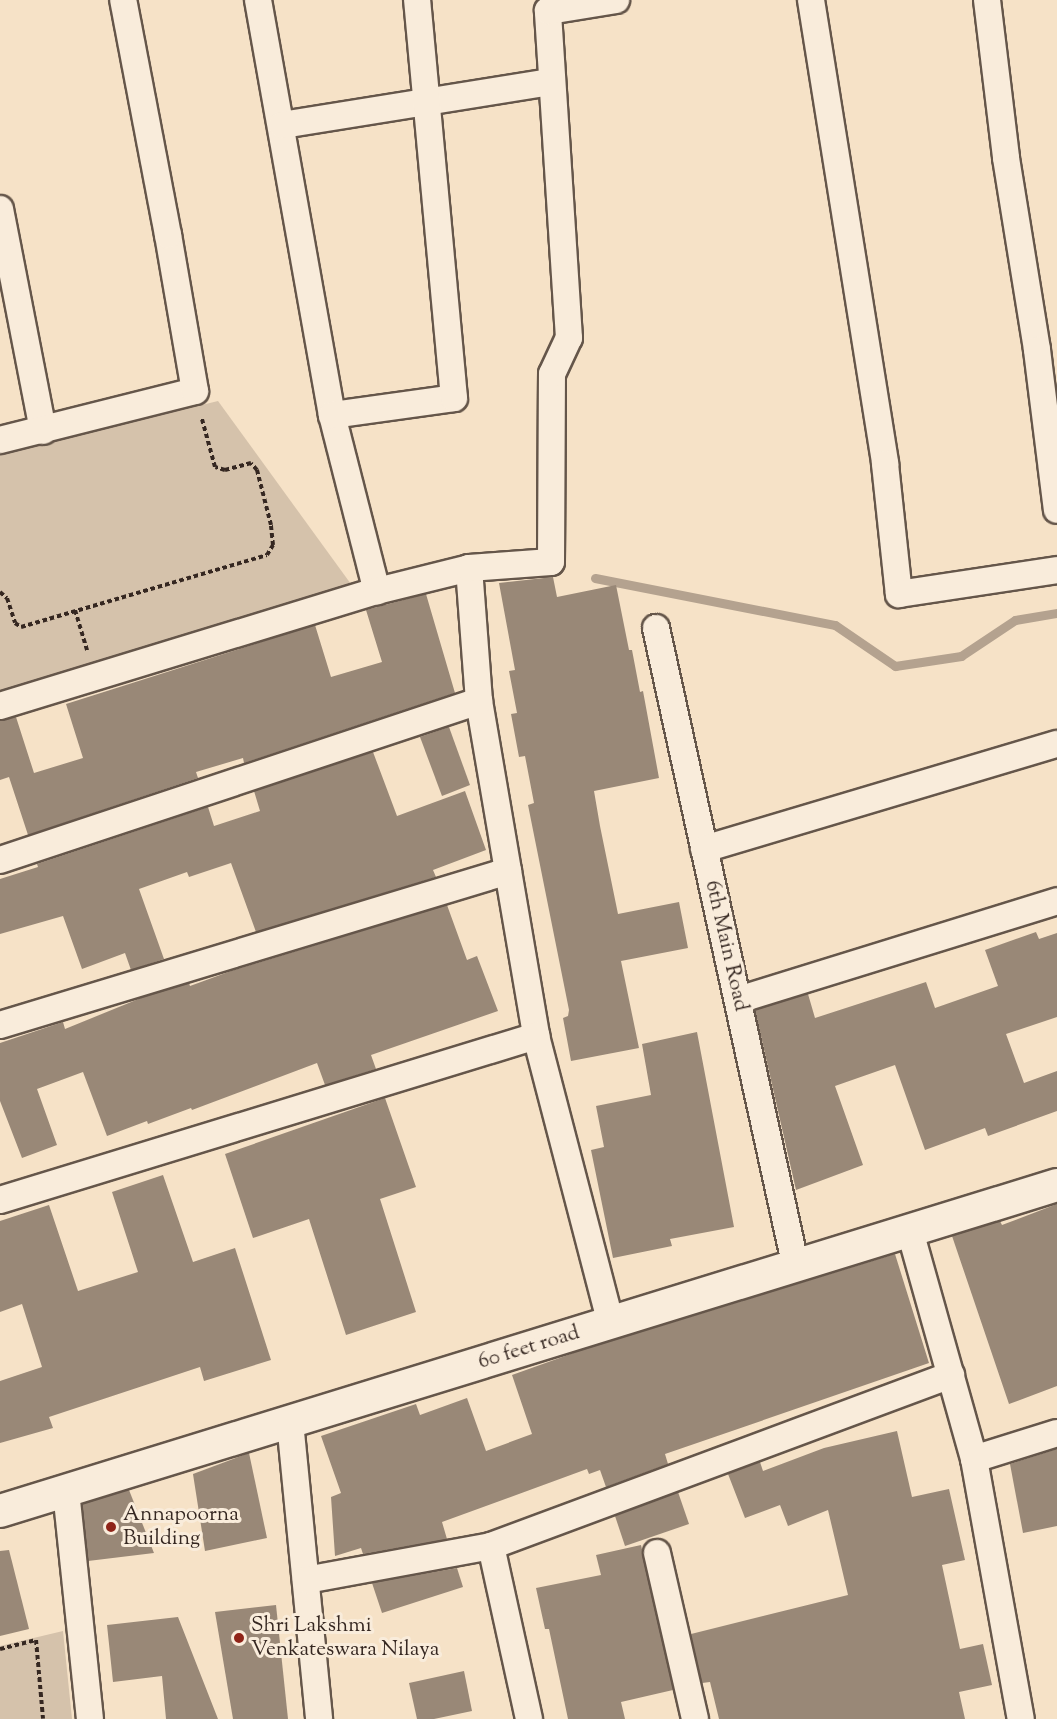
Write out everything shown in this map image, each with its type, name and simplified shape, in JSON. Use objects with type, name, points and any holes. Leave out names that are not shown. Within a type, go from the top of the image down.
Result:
[{"type":"street","points":[[0,440],[195,391],[123,0]]},
{"type":"street","points":[[258,0],[332,415],[377,591]]},
{"type":"street","points":[[332,415],[454,398],[429,101],[417,0]]},
{"type":"street","points":[[0,706],[377,591],[469,568],[551,562],[552,374],[569,338],[548,11],[616,0]]},
{"type":"street","points":[[811,0],[885,464],[899,594],[1057,570]]},
{"type":"street","points":[[987,0],[1006,158],[1037,350],[1057,510]]},
{"type":"street","points":[[282,125],[551,82]]},
{"type":"street","points":[[0,209],[43,431]]},
{"type":"street","points":[[469,568],[479,701],[536,1036],[611,1323]]},
{"type":"street","name":"6th Main Road","points":[[656,628],[795,1263]]},
{"type":"street","points":[[0,860],[479,701]]},
{"type":"street","points":[[705,849],[1057,744]]},
{"type":"street","points":[[0,1025],[508,871]]},
{"type":"street","points":[[738,1000],[1057,901]]},
{"type":"street","points":[[0,1200],[536,1036]]},
{"type":"street","name":"60 feet road","points":[[0,1511],[611,1323],[795,1263],[910,1231],[1057,1185]]},
{"type":"street","points":[[910,1231],[974,1459],[1021,1719]]},
{"type":"street","points":[[306,1580],[492,1546],[951,1375]]},
{"type":"street","points":[[290,1422],[319,1719]]},
{"type":"street","points":[[974,1459],[1057,1433]]},
{"type":"street","points":[[66,1491],[90,1719]]},
{"type":"street","points":[[492,1546],[529,1719]]},
{"type":"street","points":[[657,1553],[695,1719]]},
{"type":"path","points":[[0,592],[7,598],[15,623],[21,627],[254,561],[267,555],[273,545],[271,525],[257,470],[251,463],[225,470],[215,468],[195,391]]},
{"type":"path","points":[[75,610],[95,677]]},
{"type":"path","points":[[0,1649],[36,1640],[43,1719]]},
{"type":"shaded area","points":[[218,401],[356,591],[0,700],[0,455]]},
{"type":"shaded area","points":[[63,1631],[72,1719],[0,1719],[0,1646]]},
{"type":"building","points":[[553,577],[557,597],[616,585],[629,650],[632,650],[640,692],[643,691],[659,778],[594,791],[600,826],[618,914],[679,902],[688,948],[621,961],[639,1048],[571,1061],[563,1018],[568,1016],[569,1010],[528,805],[534,803],[525,756],[519,757],[511,714],[517,713],[509,671],[515,670],[499,583]]},
{"type":"building","points":[[426,594],[455,693],[244,763],[243,758],[196,772],[198,778],[28,835],[9,777],[0,780],[0,721],[16,717],[34,773],[83,758],[66,704],[315,625],[331,677],[382,662],[366,610]]},
{"type":"building","points":[[449,727],[470,785],[442,796],[420,737]]},
{"type":"building","points":[[373,752],[397,816],[465,791],[486,850],[433,870],[436,877],[256,932],[231,863],[189,877],[187,872],[139,889],[164,959],[131,970],[125,953],[82,969],[63,916],[0,934],[0,879],[38,867],[37,864],[208,807],[214,826],[260,811],[254,791]]},
{"type":"building","points":[[447,905],[467,960],[477,956],[498,1011],[371,1055],[376,1069],[325,1085],[317,1063],[192,1110],[191,1108],[148,1124],[147,1121],[107,1136],[83,1072],[37,1089],[57,1145],[22,1158],[0,1101],[0,1043],[63,1022],[65,1029],[141,998],[189,983],[190,986],[231,971]]},
{"type":"building","points":[[1036,932],[1039,939],[1057,933],[1057,1017],[1006,1034],[1024,1083],[1057,1071],[1057,1111],[988,1136],[985,1128],[925,1150],[895,1065],[835,1086],[863,1165],[796,1190],[755,1010],[808,994],[815,1018],[926,982],[935,1008],[998,986],[985,950]]},
{"type":"building","points":[[697,1032],[734,1227],[670,1239],[672,1246],[613,1258],[591,1150],[604,1147],[596,1106],[651,1095],[642,1044]]},
{"type":"building","points":[[385,1098],[416,1187],[380,1199],[416,1312],[346,1335],[309,1219],[253,1238],[225,1154]]},
{"type":"building","points":[[163,1175],[193,1262],[235,1248],[271,1360],[204,1381],[200,1367],[49,1417],[53,1428],[0,1443],[0,1381],[42,1367],[22,1304],[0,1312],[0,1221],[49,1205],[78,1291],[138,1272],[112,1192]]},
{"type":"building","points":[[1057,1204],[1057,1386],[1009,1404],[952,1236],[1000,1221],[1002,1225]]},
{"type":"building","points":[[895,1254],[929,1363],[665,1454],[668,1464],[606,1487],[600,1470],[589,1474],[587,1469],[442,1522],[447,1539],[363,1554],[361,1548],[335,1556],[331,1497],[341,1493],[321,1436],[416,1404],[420,1415],[467,1398],[486,1451],[532,1434],[512,1375],[579,1351]]},
{"type":"building","points":[[897,1431],[912,1497],[949,1489],[965,1560],[942,1565],[960,1649],[983,1644],[992,1685],[959,1692],[965,1719],[719,1719],[710,1682],[702,1683],[691,1634],[848,1595],[828,1510],[788,1526],[780,1505],[745,1518],[728,1474],[760,1462],[763,1471],[824,1448]]},
{"type":"building","points":[[1057,1449],[1057,1526],[1023,1533],[1010,1464]]},
{"type":"building","points":[[249,1453],[267,1538],[205,1551],[193,1474]]},
{"type":"building","name":"Annapoorna Building","points":[[129,1490],[154,1553],[88,1561],[82,1504]]},
{"type":"building","points":[[678,1492],[689,1524],[625,1546],[615,1516]]},
{"type":"building","points":[[641,1545],[673,1690],[621,1702],[625,1719],[568,1719],[549,1629],[545,1629],[536,1588],[601,1575],[596,1555]]},
{"type":"building","points":[[9,1550],[29,1629],[0,1636],[0,1551]]},
{"type":"building","points":[[457,1568],[463,1587],[382,1613],[372,1583]]},
{"type":"building","points":[[276,1605],[288,1719],[233,1719],[215,1612]]},
{"type":"building","points":[[178,1617],[218,1719],[166,1719],[162,1676],[113,1682],[107,1625]]},
{"type":"building","points":[[464,1671],[472,1711],[434,1719],[417,1719],[409,1683]]},
{"type":"waterway","points":[[595,578],[835,625],[895,666],[961,656],[1015,620],[1057,613]]},
{"type":"place","name":"Annapoorna Building","points":[[111,1527]]},
{"type":"place","name":"Shri Lakshmi Venkateswara Nilaya","points":[[239,1638]]}]
